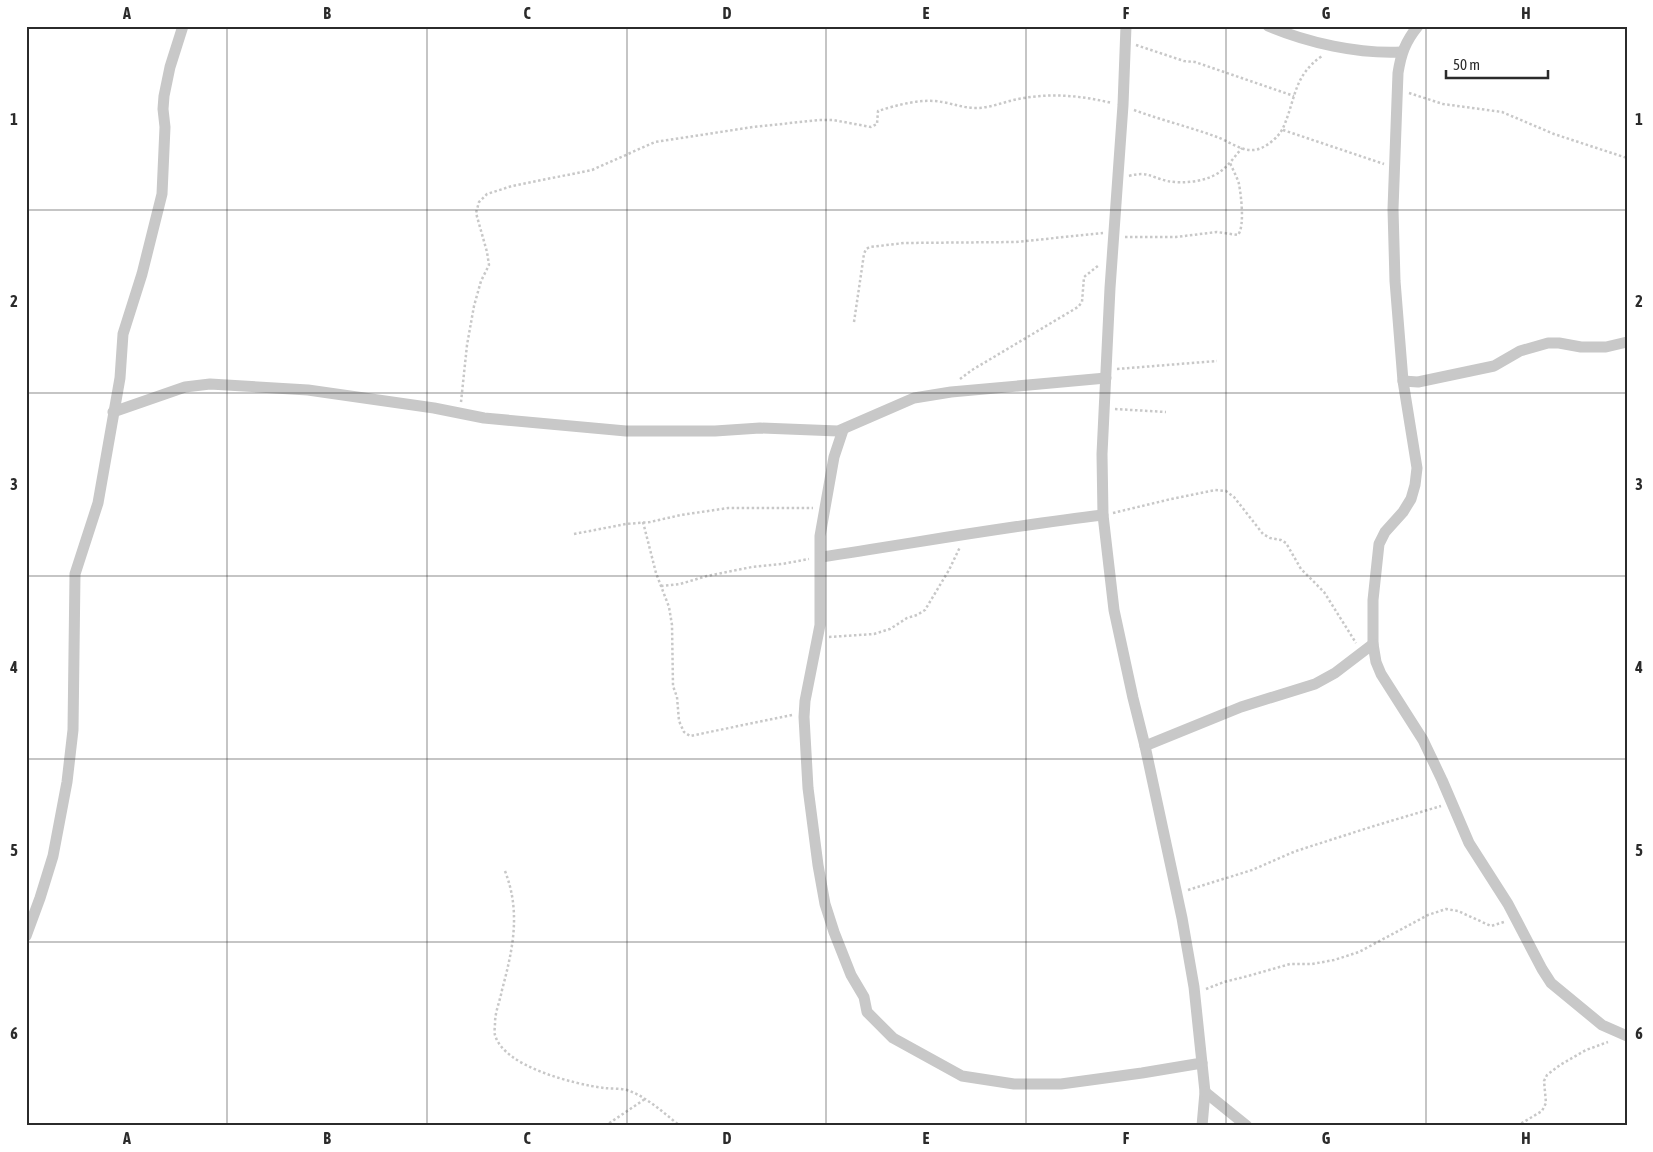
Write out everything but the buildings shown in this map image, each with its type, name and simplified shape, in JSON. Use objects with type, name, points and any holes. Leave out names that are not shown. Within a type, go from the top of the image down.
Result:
[{"type":"street","points":[[26,936],[53,856],[67,782],[73,730],[75,574],[98,503],[120,378],[123,334],[142,274],[162,194],[165,127],[164,96],[170,68],[183,26]]},
{"type":"street","points":[[1126,26],[1123,106],[1104,408],[1102,454],[1103,515],[1114,610],[1133,698],[1146,746],[1177,894],[1196,998],[1205,1092],[1202,1126]]},
{"type":"street","points":[[1268,26],[1281,32],[1336,46],[1380,53],[1401,52]]},
{"type":"street","points":[[1418,26],[1401,52],[1398,73],[1392,209],[1402,381],[1416,468],[1415,485],[1403,512],[1385,532],[1378,544],[1373,644],[1378,669],[1423,740],[1469,843],[1494,880],[1551,983],[1602,1025],[1626,1035]]},
{"type":"street","points":[[1402,381],[1418,382],[1494,366],[1520,351],[1548,343],[1581,347],[1606,347],[1627,342]]},
{"type":"street","points":[[113,412],[185,387],[210,384],[308,390],[484,418],[626,431],[714,431],[760,428],[838,431],[914,398],[1106,374]]},
{"type":"street","points":[[843,430],[834,457],[820,536],[821,599],[818,638],[804,713],[808,788],[825,904],[848,967],[864,997],[867,1012],[893,1038],[962,1076],[1014,1084],[1061,1084],[1202,1063]]},
{"type":"street","points":[[820,556],[1034,523],[1103,515]]},
{"type":"street","points":[[1146,746],[1241,707],[1315,684],[1335,673],[1373,644]]},
{"type":"street","points":[[1205,1092],[1247,1126]]},
{"type":"path","points":[[1125,41],[1294,96]]},
{"type":"path","points":[[461,413],[465,361],[474,306],[481,282],[489,265],[476,213],[479,202],[487,194],[512,186],[592,170],[655,142],[753,127],[819,120],[833,120],[871,127],[877,124],[878,112],[928,101],[977,108],[1024,98],[1052,95],[1076,96],[1123,106],[1254,151],[1268,144],[1282,130],[1300,78],[1310,64],[1336,46]]},
{"type":"path","points":[[1398,89],[1443,104],[1502,112],[1554,134],[1627,158]]},
{"type":"path","points":[[1282,130],[1395,168]]},
{"type":"path","points":[[1118,180],[1139,173],[1178,182],[1193,181],[1219,173],[1242,148]]},
{"type":"path","points":[[854,322],[864,254],[866,249],[870,247],[904,243],[1016,242],[1067,236],[1176,237],[1218,232],[1238,235],[1241,230],[1242,211],[1239,186],[1230,163]]},
{"type":"path","points":[[958,381],[972,370],[1078,307],[1082,302],[1084,277],[1112,257]]},
{"type":"path","points":[[1106,374],[1217,361]]},
{"type":"path","points":[[1104,408],[1166,412]]},
{"type":"path","points":[[1103,515],[1215,490],[1226,491],[1234,497],[1263,534],[1286,543],[1301,569],[1324,592],[1362,652]]},
{"type":"path","points":[[574,534],[728,508],[825,509]]},
{"type":"path","points":[[644,522],[661,586],[669,607],[672,625],[672,680],[677,697],[678,715],[686,735],[690,736],[804,713]]},
{"type":"path","points":[[818,638],[874,634],[890,629],[907,618],[925,610],[931,603],[956,558],[965,534]]},
{"type":"path","points":[[661,586],[680,584],[707,576],[752,567],[790,563],[820,556]]},
{"type":"path","points":[[1177,894],[1252,870],[1296,852],[1452,802]]},
{"type":"path","points":[[505,871],[512,888],[516,917],[511,952],[495,1017],[494,1034],[501,1047],[517,1060],[544,1073],[570,1082],[628,1090],[645,1099],[680,1126]]},
{"type":"path","points":[[1196,998],[1205,989],[1224,982],[1290,964],[1312,964],[1334,960],[1359,952],[1428,914],[1446,909],[1458,911],[1491,926],[1500,924],[1514,916]]},
{"type":"path","points":[[1518,1126],[1542,1111],[1546,1103],[1544,1081],[1547,1075],[1586,1050],[1626,1035]]},
{"type":"path","points":[[605,1126],[645,1099]]}]
